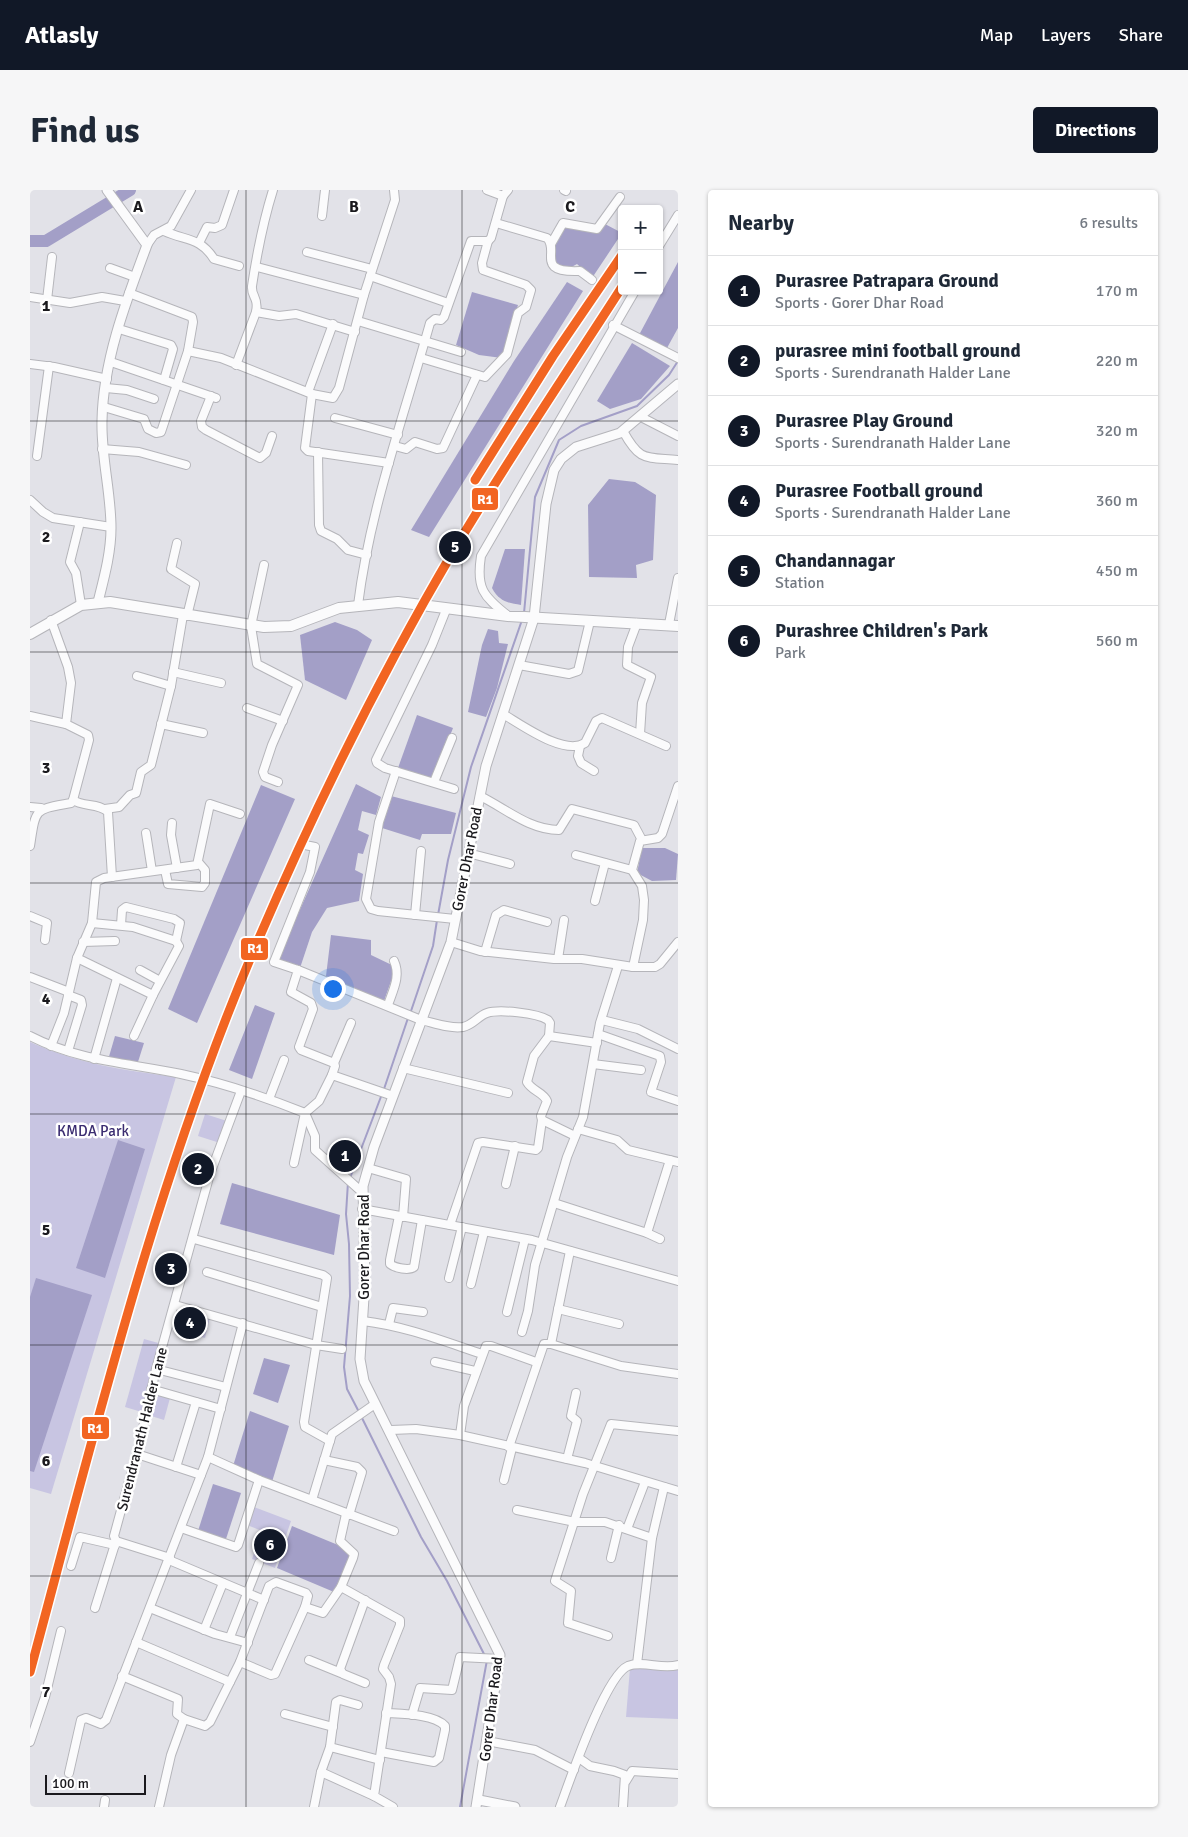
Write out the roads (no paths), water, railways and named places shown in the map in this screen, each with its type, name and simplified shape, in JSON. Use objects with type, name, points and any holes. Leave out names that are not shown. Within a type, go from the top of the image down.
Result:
[{"type":"main road","points":[[31,632],[81,605],[98,602],[110,602],[251,626],[291,626],[339,608],[414,603],[446,610],[522,617],[674,625]]},
{"type":"street","points":[[98,602],[110,549],[111,527],[102,449],[106,384],[127,297],[147,245],[154,235],[164,231],[176,219],[191,190]]},
{"type":"street","points":[[199,243],[207,227],[216,228],[222,225],[234,190]]},
{"type":"street","points":[[236,365],[258,303],[252,288],[257,267],[261,228],[273,190]]},
{"type":"street","points":[[322,216],[325,190]]},
{"type":"street","points":[[188,351],[221,358],[310,393],[329,398],[336,395],[364,295],[395,200],[394,190]]},
{"type":"street","points":[[421,358],[477,375],[488,376],[496,364],[505,356],[518,313],[526,306],[531,293],[526,285],[483,270],[482,263],[488,241],[491,238],[506,193],[486,190]]},
{"type":"street","points":[[108,191],[124,216],[147,245]]},
{"type":"street","points":[[592,280],[580,271],[567,272],[554,266],[550,258],[551,244],[563,223],[597,229],[620,197]]},
{"type":"street","points":[[663,239],[678,215]]},
{"type":"street","points":[[496,223],[543,236],[551,244]]},
{"type":"street","points":[[164,231],[199,243],[210,251],[214,259],[238,266]]},
{"type":"street","points":[[358,606],[367,555],[390,463],[430,323],[435,319],[441,320],[471,241],[488,241]]},
{"type":"street","points":[[308,252],[371,273],[448,303]]},
{"type":"street","points":[[48,300],[52,257]]},
{"type":"street","points":[[257,267],[364,295]]},
{"type":"street","points":[[110,268],[135,276]]},
{"type":"street","points":[[522,617],[488,599],[481,588],[478,575],[481,556],[613,325],[632,295]]},
{"type":"street","points":[[30,297],[70,303],[102,297],[127,297],[192,316],[194,322],[188,351],[160,433],[148,429],[144,418],[104,407]]},
{"type":"street","points":[[256,312],[279,316],[296,314],[355,332]]},
{"type":"street","points":[[358,321],[461,352]]},
{"type":"street","points":[[333,324],[310,393],[304,444],[308,451],[390,463]]},
{"type":"street","points":[[613,325],[677,358]]},
{"type":"street","points":[[119,329],[172,345],[173,349],[164,380]]},
{"type":"street","points":[[111,362],[213,397],[201,421],[202,427],[260,458],[266,453],[272,436]]},
{"type":"street","points":[[30,364],[49,366],[154,399]]},
{"type":"street","points":[[37,456],[49,366]]},
{"type":"street","points":[[395,446],[406,449],[415,442],[437,449],[443,448],[477,375]]},
{"type":"street","name":"Gorer Dhar Road","points":[[478,1803],[500,1659],[498,1650],[390,1430],[375,1404],[361,1370],[365,1282],[362,1209],[359,1190],[368,1168],[386,1094],[403,1068],[413,1016],[450,942],[486,766],[519,665],[522,617],[554,470],[561,458],[576,447],[623,431],[677,388]]},
{"type":"street","points":[[641,417],[678,436]]},
{"type":"street","points":[[334,418],[398,435]]},
{"type":"street","points":[[623,431],[634,450],[643,456],[678,460]]},
{"type":"street","points":[[102,449],[139,452],[186,465]]},
{"type":"street","points":[[318,452],[319,525],[321,531],[337,539],[348,550],[367,555]]},
{"type":"street","points":[[30,500],[49,516],[111,527]]},
{"type":"street","points":[[80,522],[70,562],[76,573],[81,605]]},
{"type":"street","points":[[73,800],[77,803],[105,809],[119,807],[127,798],[137,792],[141,772],[151,764],[171,686],[185,615],[195,584],[171,569],[177,543]]},
{"type":"street","points":[[264,565],[251,626],[257,664],[298,685],[263,772],[265,777],[278,782]]},
{"type":"street","points":[[674,625],[678,578]]},
{"type":"street","points":[[446,610],[432,645],[376,760],[381,766],[454,789]]},
{"type":"street","points":[[51,620],[68,667],[71,683],[66,724]]},
{"type":"street","points":[[519,665],[563,673],[578,672],[590,621]]},
{"type":"street","points":[[637,623],[628,647],[628,665],[651,677],[642,703],[640,734]]},
{"type":"street","points":[[173,672],[221,683]]},
{"type":"street","points":[[137,676],[171,686]]},
{"type":"street","points":[[247,708],[283,721]]},
{"type":"street","points":[[503,714],[550,741],[566,746],[580,746]]},
{"type":"street","points":[[30,716],[66,724],[88,735],[89,740],[71,803],[41,808],[30,807]]},
{"type":"street","points":[[594,770],[581,763],[578,756],[580,746],[589,737],[596,721],[602,718],[666,746]]},
{"type":"street","points":[[161,724],[203,733]]},
{"type":"street","points":[[434,782],[452,738]]},
{"type":"street","points":[[396,771],[381,816],[366,899],[371,909],[455,919]]},
{"type":"street","points":[[632,870],[637,847],[642,840],[658,838],[662,834],[678,786]]},
{"type":"street","points":[[480,796],[501,806],[513,816],[541,827],[559,830],[572,809],[634,825],[642,840]]},
{"type":"street","points":[[165,870],[168,884],[202,887],[205,883],[205,872],[199,864],[210,804],[240,814]]},
{"type":"street","points":[[30,841],[37,814],[41,808]]},
{"type":"street","points":[[105,809],[109,817],[112,877]]},
{"type":"street","points":[[172,823],[171,835],[177,868]]},
{"type":"street","points":[[146,833],[152,871]]},
{"type":"street","points":[[305,845],[315,847],[310,872],[274,959],[276,964],[298,970],[413,1016],[463,1027],[489,1012],[529,1014],[548,1020],[550,1023],[549,1036],[534,1056],[528,1077],[530,1087],[547,1100],[541,1116],[538,1148],[483,1142],[476,1146],[450,1225]]},
{"type":"street","points":[[415,915],[421,852]]},
{"type":"street","points":[[468,853],[510,864]]},
{"type":"street","points":[[576,856],[632,870],[642,886],[644,900],[643,920],[633,968]]},
{"type":"street","points":[[595,901],[605,863]]},
{"type":"street","points":[[51,1046],[56,1036],[69,993],[77,958],[92,923],[96,882],[112,877],[199,864]]},
{"type":"street","points":[[121,926],[122,910],[126,907],[174,919],[180,923],[176,942],[179,948],[153,994],[134,1036]]},
{"type":"street","points":[[486,952],[496,914],[500,911],[547,922]]},
{"type":"street","points":[[30,916],[47,923],[45,940]]},
{"type":"street","points":[[558,959],[564,920]]},
{"type":"street","points":[[92,923],[134,927],[176,942]]},
{"type":"street","points":[[450,942],[486,952],[558,959],[582,959],[633,968],[655,967],[660,964],[676,944],[678,935]]},
{"type":"street","points":[[83,942],[115,941]]},
{"type":"street","points":[[77,958],[153,994]]},
{"type":"street","points":[[388,1005],[396,982],[397,970],[394,961]]},
{"type":"street","points":[[522,1332],[542,1243],[586,1104],[598,1034],[618,966]]},
{"type":"street","points":[[140,970],[160,981]]},
{"type":"street","points":[[298,970],[291,992],[313,1006],[300,1047],[301,1050],[334,1063]]},
{"type":"street","points":[[30,977],[69,993],[80,1000],[82,1005],[68,1051]]},
{"type":"street","points":[[94,1059],[117,978]]},
{"type":"street","points":[[602,1020],[638,1029],[678,1049]]},
{"type":"street","points":[[294,1163],[305,1112],[318,1101],[332,1075],[334,1063],[351,1023]]},
{"type":"street","points":[[598,1034],[660,1056],[661,1062],[651,1092],[678,1101]]},
{"type":"street","points":[[30,1036],[51,1046],[94,1059],[181,1074],[269,1099],[305,1112],[315,1136],[315,1150],[359,1190]]},
{"type":"street","points":[[549,1036],[597,1043]]},
{"type":"street","points":[[269,1099],[284,1060]]},
{"type":"street","points":[[594,1064],[641,1070]]},
{"type":"street","points":[[403,1068],[508,1093]]},
{"type":"street","points":[[332,1075],[386,1094]]},
{"type":"street","name":"Surendranath Halder Lane","points":[[96,1608],[115,1543],[114,1536],[137,1454],[156,1369],[194,1239],[210,1174],[241,1091]]},
{"type":"street","points":[[542,1120],[576,1133],[617,1140],[628,1150],[674,1161],[647,1233]]},
{"type":"street","points":[[506,1184],[515,1146]]},
{"type":"street","points":[[368,1168],[406,1179],[401,1216],[390,1260],[392,1266],[410,1269],[414,1267],[422,1220]]},
{"type":"street","points":[[554,1203],[647,1233],[660,1239]]},
{"type":"street","points":[[362,1209],[525,1239],[678,1281]]},
{"type":"street","points":[[449,1278],[462,1227]]},
{"type":"street","points":[[471,1284],[484,1232]]},
{"type":"street","points":[[194,1239],[326,1278],[327,1284],[304,1422],[305,1427],[311,1432],[330,1441]]},
{"type":"street","points":[[507,1312],[525,1239]]},
{"type":"street","points":[[551,1344],[570,1251]]},
{"type":"street","points":[[207,1272],[322,1307]]},
{"type":"street","points":[[175,1306],[243,1323],[316,1345],[342,1349]]},
{"type":"street","points":[[389,1324],[393,1308],[423,1312]]},
{"type":"street","points":[[558,1309],[619,1324]]},
{"type":"street","points":[[363,1321],[389,1324],[482,1354]]},
{"type":"street","points":[[69,1773],[81,1720],[86,1718],[101,1724],[106,1720],[181,1528],[208,1457],[243,1323]]},
{"type":"street","points":[[504,1480],[510,1448],[536,1362],[544,1344],[551,1344],[621,1366],[678,1374]]},
{"type":"street","points":[[460,1435],[464,1406],[475,1371],[488,1345],[536,1362]]},
{"type":"street","points":[[435,1362],[475,1371]]},
{"type":"street","points":[[156,1369],[226,1387]]},
{"type":"street","points":[[152,1389],[221,1409]]},
{"type":"street","points":[[568,1459],[577,1427],[577,1421],[572,1416],[576,1393]]},
{"type":"street","points":[[176,1467],[196,1402]]},
{"type":"street","points":[[312,1500],[335,1430],[375,1404]]},
{"type":"street","points":[[608,1636],[568,1623],[571,1591],[556,1584],[594,1465],[611,1424],[678,1431]]},
{"type":"street","points":[[390,1430],[416,1429],[460,1435],[510,1448],[594,1465],[678,1491]]},
{"type":"street","points":[[137,1454],[201,1475]]},
{"type":"street","points":[[208,1457],[259,1480],[394,1531]]},
{"type":"street","points":[[305,1607],[323,1613],[341,1587],[353,1558],[352,1552],[340,1541],[362,1472],[357,1467],[324,1460]]},
{"type":"street","points":[[181,1528],[236,1547],[259,1480]]},
{"type":"street","points":[[628,1529],[645,1482]]},
{"type":"street","points":[[637,1664],[652,1538],[664,1487]]},
{"type":"street","points":[[517,1510],[576,1522],[605,1522],[652,1538]]},
{"type":"street","points":[[611,1558],[619,1526]]},
{"type":"street","points":[[71,1566],[80,1537],[115,1543],[169,1559],[264,1600]]},
{"type":"street","points":[[230,1637],[259,1563]]},
{"type":"street","points":[[122,1676],[178,1699],[177,1714],[184,1719],[204,1726],[208,1725],[240,1662],[269,1586],[276,1582],[306,1593],[308,1596],[305,1607],[275,1674],[271,1675],[240,1662]]},
{"type":"street","points":[[204,1630],[223,1583]]},
{"type":"street","points":[[341,1587],[400,1620],[400,1625],[383,1669],[390,1678],[391,1684],[374,1796]]},
{"type":"street","points":[[341,1672],[340,1666],[364,1600]]},
{"type":"street","points":[[150,1608],[204,1630],[248,1643]]},
{"type":"street","points":[[30,1742],[45,1697],[61,1631]]},
{"type":"street","points":[[136,1642],[230,1682]]},
{"type":"street","points":[[412,1715],[420,1688],[452,1690],[459,1658],[500,1659]]},
{"type":"street","points":[[309,1660],[365,1683]]},
{"type":"street","points":[[560,1807],[579,1758],[617,1674],[630,1665],[672,1667],[678,1665]]},
{"type":"street","points":[[314,1807],[321,1772],[330,1747],[336,1702],[340,1700],[358,1705]]},
{"type":"street","points":[[381,1752],[434,1762],[437,1760],[445,1726],[442,1722],[412,1715],[386,1713]]},
{"type":"street","points":[[285,1714],[333,1727]]},
{"type":"street","points":[[159,1807],[171,1755],[184,1719]]},
{"type":"street","points":[[487,1741],[535,1750],[574,1770]]},
{"type":"street","points":[[330,1747],[380,1760]]},
{"type":"street","points":[[579,1758],[590,1766],[622,1773],[626,1783]]},
{"type":"street","points":[[624,1807],[626,1783],[628,1775],[632,1771],[678,1774]]},
{"type":"street","points":[[321,1772],[374,1796],[392,1807]]},
{"type":"street","points":[[478,1803],[515,1807]]},
{"type":"waterway","points":[[30,241],[46,241],[130,190]]},
{"type":"waterway","points":[[524,613],[535,497],[559,440],[581,426],[637,406],[669,375],[678,361]]},
{"type":"waterway","points":[[438,915],[448,860],[471,767],[522,620]]},
{"type":"waterway","points":[[410,1014],[433,946],[437,920]]},
{"type":"waterway","points":[[384,1089],[408,1018]]},
{"type":"waterway","points":[[350,1178],[382,1094]]},
{"type":"waterway","points":[[348,1182],[346,1214],[349,1244],[350,1296],[344,1367],[347,1389],[359,1412]]},
{"type":"waterway","points":[[361,1416],[421,1537],[447,1581],[485,1656]]},
{"type":"waterway","points":[[460,1807],[487,1660]]},
{"type":"place","name":"Chandannagar","points":[[455,547]]},
{"type":"place","name":"Purasree Patrapara Ground","points":[[345,1156]]},
{"type":"place","name":"purasree mini football ground","points":[[198,1169]]},
{"type":"place","name":"Purasree Play Ground","points":[[171,1269]]},
{"type":"place","name":"Purasree Football ground","points":[[190,1323]]},
{"type":"place","name":"Purashree Children's Park","points":[[270,1545]]},
{"type":"park label","name":"KMDA Park","points":[[93,1131]]}]
